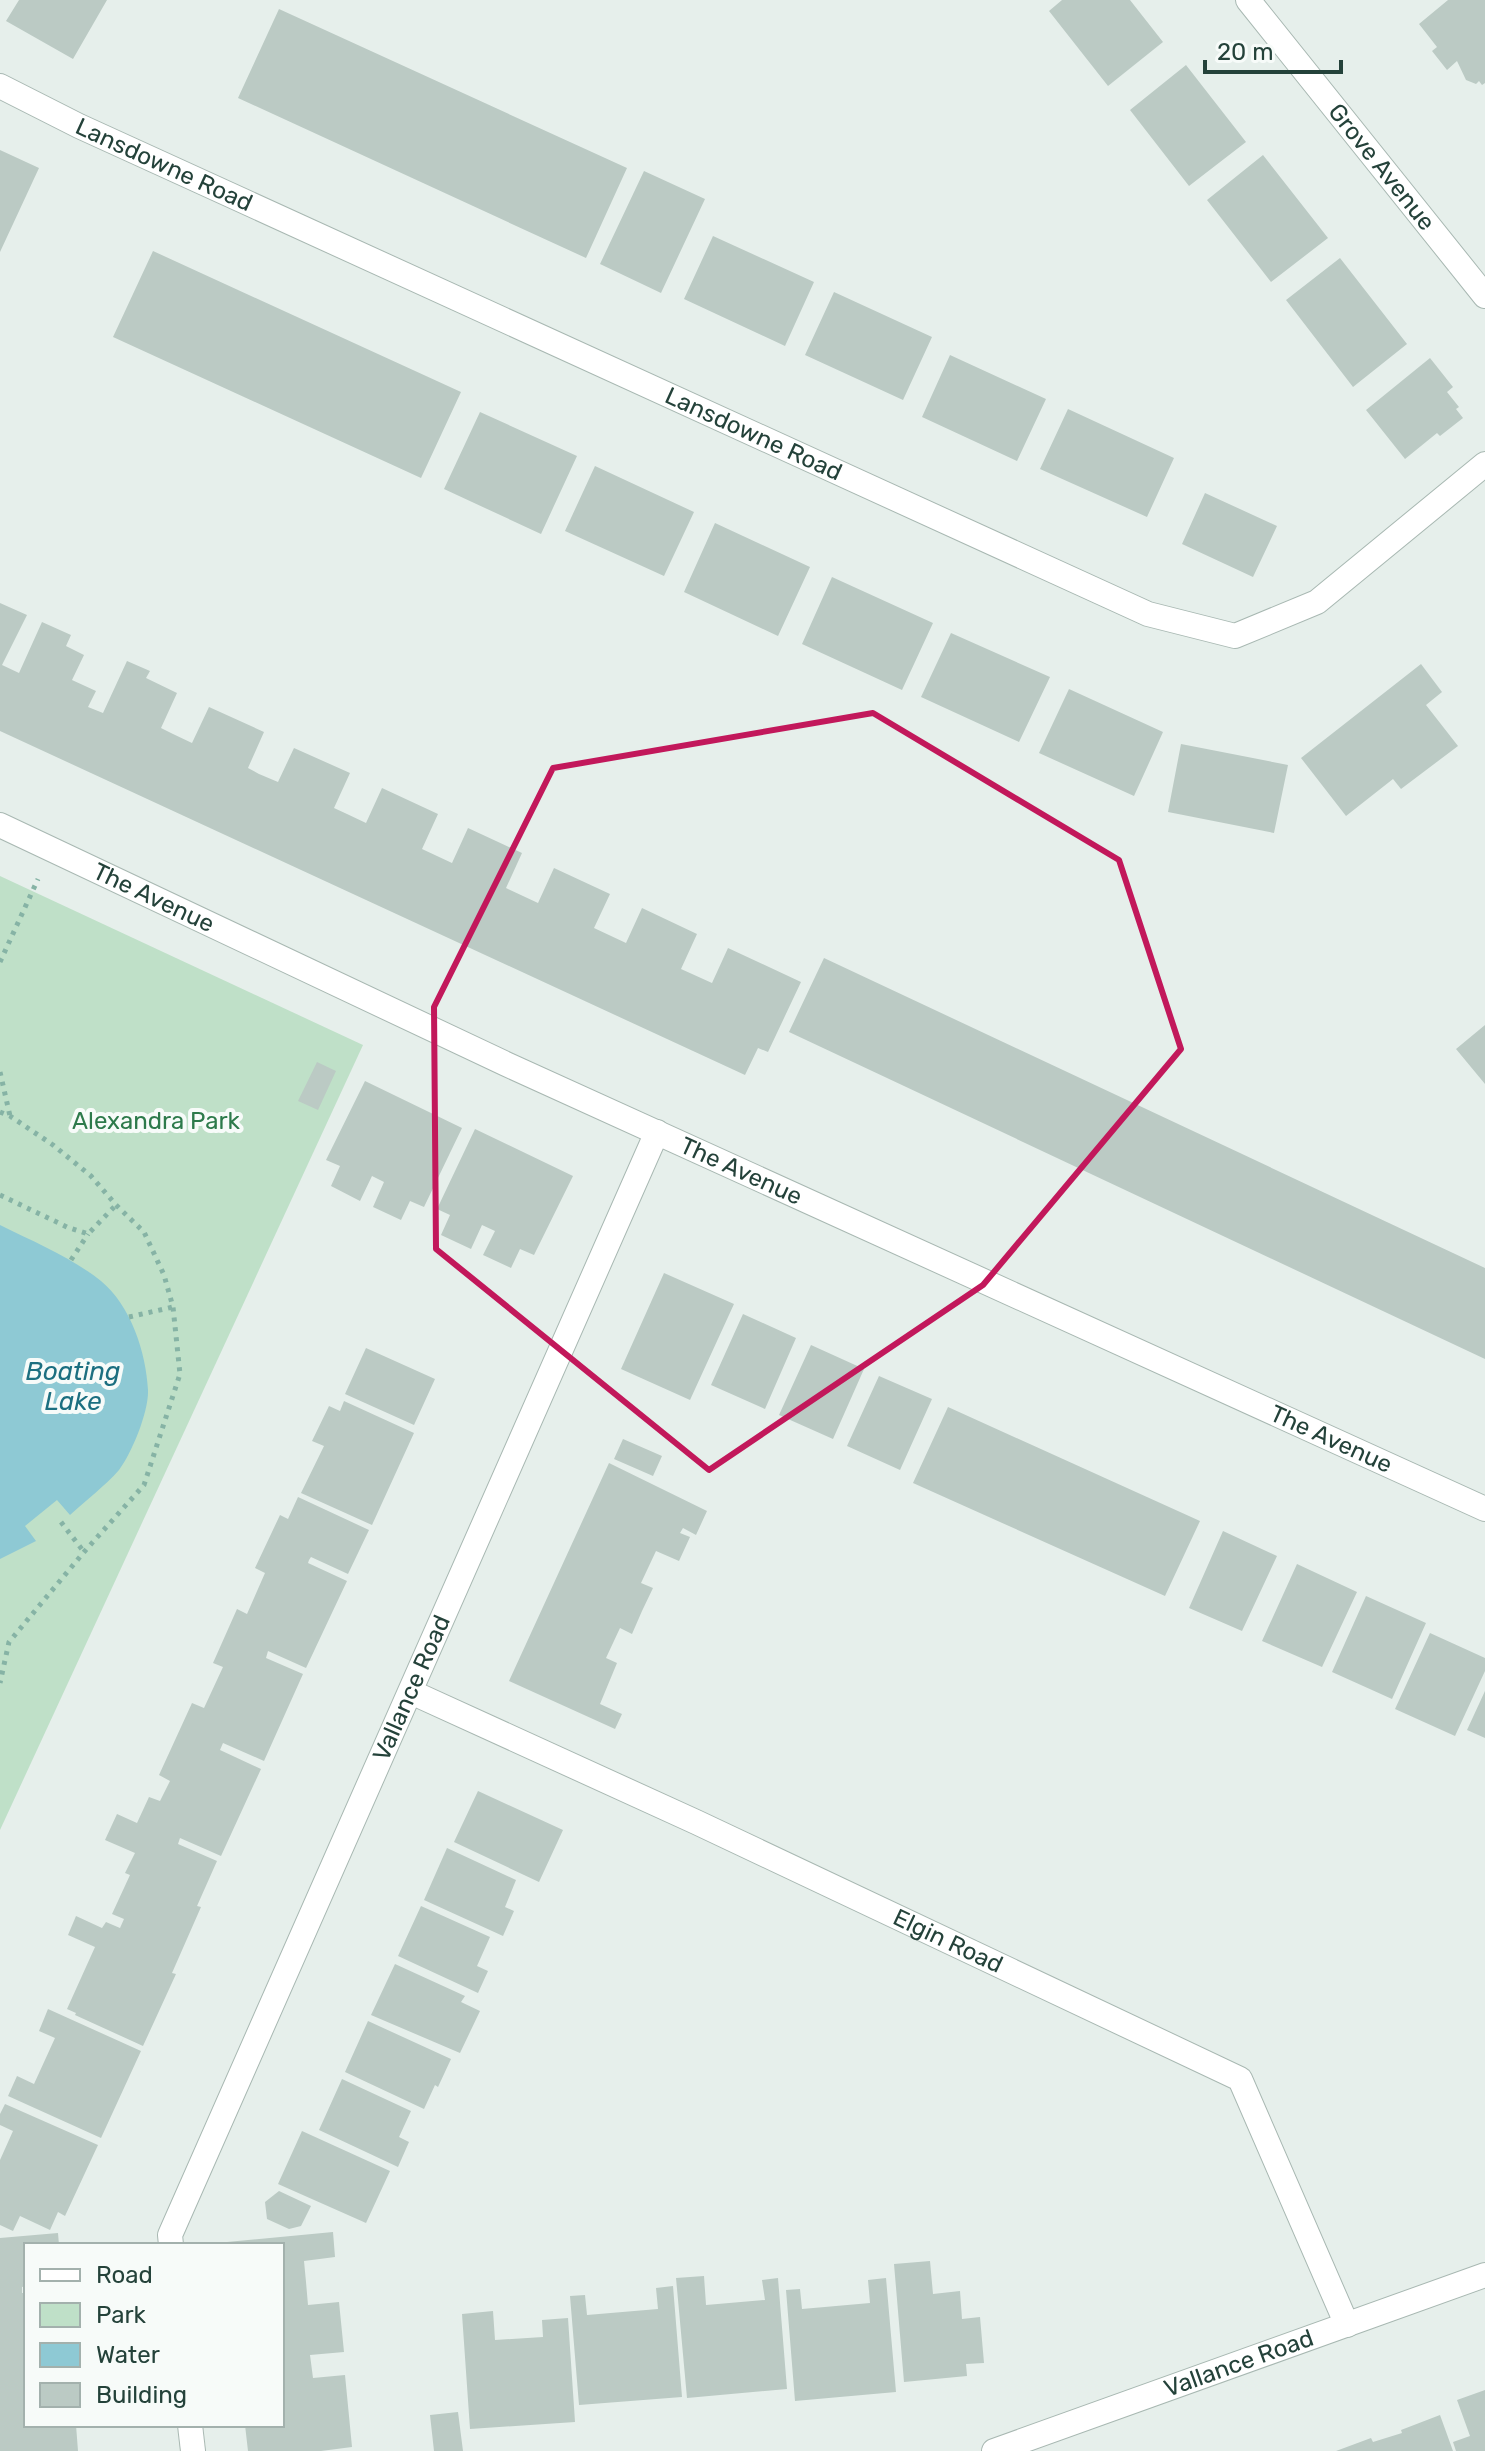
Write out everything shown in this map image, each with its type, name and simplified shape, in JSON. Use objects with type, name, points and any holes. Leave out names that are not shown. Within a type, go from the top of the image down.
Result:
[{"type":"street","name":"Grove Avenue","points":[[1248,0],[1485,296]]},
{"type":"street","name":"Lansdowne Road","points":[[0,86],[79,126],[1162,618],[1235,636],[1317,602],[1485,464]]},
{"type":"street","name":"The Avenue","points":[[0,825],[393,1011],[1485,1509]]},
{"type":"street","name":"Vallance Road","points":[[171,2243],[170,2235],[657,1132]]},
{"type":"street","name":"Elgin Road","points":[[411,1692],[696,1822],[1240,2079],[1347,2325]]},
{"type":"street","name":"Vallance Road","points":[[994,2451],[1485,2275]]},
{"type":"street","points":[[190,2427],[193,2451]]},
{"type":"path","points":[[0,962],[51,848]]},
{"type":"path","points":[[0,1072],[10,1116]]},
{"type":"path","points":[[0,1112],[53,1145],[91,1176],[144,1232],[164,1275],[173,1307],[180,1374],[144,1485],[9,1642],[0,1683]]},
{"type":"path","points":[[0,1195],[88,1234]]},
{"type":"path","points":[[71,1260],[88,1234],[116,1205]]},
{"type":"path","points":[[129,1317],[173,1307]]},
{"type":"path","points":[[61,1522],[84,1552]]},
{"type":"highlighted area","points":[[873,713],[1119,860],[1181,1049],[983,1285],[709,1470],[436,1249],[434,1007],[553,768]]},
{"type":"green space","name":"Alexandra Park","points":[[0,876],[363,1045],[0,1830]]},
{"type":"water","name":"Boating Lake","points":[[0,1225],[52,1250],[112,1291],[129,1316],[140,1345],[148,1399],[139,1432],[119,1470],[70,1515],[57,1500],[25,1526],[36,1541],[0,1559]]},
{"type":"building","points":[[19,0],[107,0],[73,59],[6,21]]},
{"type":"building","points":[[1062,0],[1130,0],[1163,42],[1108,86],[1049,11]]},
{"type":"building","points":[[1448,0],[1485,0],[1485,83],[1482,85],[1479,81],[1476,84],[1466,80],[1457,61],[1447,70],[1432,51],[1437,47],[1419,24]]},
{"type":"building","points":[[279,9],[627,168],[586,258],[238,98]]},
{"type":"building","points":[[1186,65],[1246,142],[1189,186],[1130,110]]},
{"type":"building","points":[[0,150],[39,168],[0,252]]},
{"type":"building","points":[[1263,155],[1328,238],[1271,282],[1207,200]]},
{"type":"building","points":[[644,171],[705,199],[661,293],[600,264]]},
{"type":"building","points":[[713,236],[814,282],[785,346],[684,299]]},
{"type":"building","points":[[153,251],[461,392],[421,478],[113,337]]},
{"type":"building","points":[[1340,258],[1407,344],[1353,387],[1286,300]]},
{"type":"building","points":[[834,292],[932,337],[903,400],[805,355]]},
{"type":"building","points":[[950,355],[1046,399],[1017,461],[922,417]]},
{"type":"building","points":[[1430,358],[1453,387],[1447,392],[1463,418],[1440,436],[1437,433],[1405,459],[1366,410]]},
{"type":"building","points":[[1068,409],[1174,458],[1147,517],[1040,469]]},
{"type":"building","points":[[480,412],[577,456],[541,534],[444,489]]},
{"type":"building","points":[[595,466],[694,512],[664,576],[565,531]]},
{"type":"building","points":[[1205,493],[1277,526],[1253,577],[1182,544]]},
{"type":"building","points":[[715,523],[810,567],[778,636],[684,592]]},
{"type":"building","points":[[832,577],[933,623],[902,690],[802,644]]},
{"type":"building","points":[[0,603],[27,615],[2,665],[19,673],[42,622],[71,635],[66,646],[84,655],[72,680],[96,691],[88,707],[103,713],[127,661],[150,671],[146,678],[177,693],[161,728],[173,734],[192,743],[209,707],[264,732],[248,768],[259,774],[278,782],[294,748],[350,773],[334,808],[366,823],[382,788],[438,814],[422,849],[452,863],[468,828],[522,853],[506,888],[538,903],[554,868],[610,894],[594,928],[626,943],[642,908],[697,934],[681,969],[712,983],[728,948],[801,982],[768,1052],[758,1048],[745,1075],[0,731]]},
{"type":"building","points":[[951,633],[1050,677],[1019,742],[921,697]]},
{"type":"building","points":[[1421,664],[1442,692],[1426,705],[1458,746],[1401,789],[1393,779],[1346,816],[1301,758]]},
{"type":"building","points":[[1069,689],[1163,732],[1134,796],[1039,753]]},
{"type":"building","points":[[1181,744],[1288,765],[1274,833],[1168,812]]},
{"type":"building","points":[[824,958],[1485,1268],[1485,1359],[789,1032]]},
{"type":"building","points":[[1485,1025],[1485,1084],[1456,1049]]},
{"type":"building","points":[[317,1062],[336,1071],[318,1110],[298,1101]]},
{"type":"building","points":[[365,1081],[462,1128],[424,1207],[410,1201],[401,1220],[373,1207],[384,1182],[372,1176],[360,1201],[331,1186],[340,1166],[326,1160]]},
{"type":"building","points":[[475,1129],[573,1176],[534,1255],[520,1249],[511,1268],[483,1255],[495,1231],[482,1225],[471,1249],[441,1235],[450,1215],[437,1209]]},
{"type":"building","points":[[664,1273],[734,1304],[690,1400],[621,1369]]},
{"type":"building","points":[[743,1314],[796,1338],[765,1409],[711,1385]]},
{"type":"building","points":[[811,1345],[864,1369],[833,1439],[779,1415]]},
{"type":"building","points":[[366,1348],[435,1379],[414,1425],[345,1394]]},
{"type":"building","points":[[879,1376],[932,1399],[900,1470],[847,1446]]},
{"type":"building","points":[[344,1401],[414,1433],[372,1525],[301,1493],[324,1446],[312,1441],[329,1406],[340,1411]]},
{"type":"building","points":[[948,1407],[1200,1521],[1165,1596],[913,1483]]},
{"type":"building","points":[[623,1439],[662,1456],[653,1476],[614,1459]]},
{"type":"building","points":[[609,1463],[707,1511],[696,1535],[683,1528],[680,1533],[690,1537],[679,1561],[656,1551],[641,1583],[653,1588],[632,1634],[620,1628],[606,1658],[617,1663],[600,1704],[622,1714],[615,1729],[509,1681]]},
{"type":"building","points":[[298,1497],[369,1530],[348,1574],[311,1557],[309,1560],[308,1563],[347,1581],[306,1668],[268,1651],[266,1658],[303,1674],[264,1761],[223,1743],[220,1750],[261,1769],[221,1856],[180,1838],[178,1844],[217,1861],[172,1973],[176,1974],[143,2046],[67,2009],[95,1947],[68,1935],[76,1916],[102,1928],[106,1922],[120,1928],[124,1919],[112,1914],[130,1875],[125,1873],[135,1853],[105,1840],[117,1814],[137,1823],[149,1797],[160,1801],[170,1781],[159,1775],[192,1703],[204,1708],[223,1667],[213,1663],[237,1609],[247,1614],[265,1573],[255,1568],[280,1515],[288,1519]]},
{"type":"building","points":[[1223,1531],[1277,1556],[1242,1631],[1189,1608]]},
{"type":"building","points":[[1297,1564],[1357,1592],[1322,1667],[1262,1641]]},
{"type":"building","points":[[1366,1596],[1426,1623],[1392,1699],[1332,1672]]},
{"type":"building","points":[[1430,1633],[1485,1658],[1485,1671],[1455,1736],[1395,1709]]},
{"type":"building","points":[[1485,1691],[1485,1738],[1467,1730]]},
{"type":"building","points":[[478,1791],[563,1830],[539,1882],[454,1842]]},
{"type":"building","points":[[447,1848],[516,1880],[505,1907],[514,1911],[503,1936],[424,1900]]},
{"type":"building","points":[[421,1906],[490,1937],[477,1966],[488,1971],[478,1993],[398,1956]]},
{"type":"building","points":[[395,1964],[465,1996],[461,2002],[480,2011],[460,2053],[371,2015]]},
{"type":"building","points":[[48,2009],[141,2051],[101,2138],[8,2096],[17,2076],[34,2084],[55,2038],[39,2031]]},
{"type":"building","points":[[368,2021],[451,2059],[424,2109],[345,2072]]},
{"type":"building","points":[[342,2079],[411,2111],[399,2137],[409,2142],[398,2167],[319,2130]]},
{"type":"building","points":[[5,2104],[98,2145],[65,2216],[58,2212],[50,2230],[20,2216],[13,2231],[0,2225],[0,2160],[13,2131],[0,2125],[0,2114]]},
{"type":"building","points":[[302,2131],[390,2171],[366,2223],[278,2184]]},
{"type":"building","points":[[279,2191],[311,2206],[301,2226],[289,2229],[267,2219],[265,2202]]},
{"type":"building","points":[[333,2232],[335,2257],[304,2261],[308,2305],[339,2302],[344,2352],[310,2355],[313,2378],[345,2375],[352,2447],[321,2451],[248,2451],[245,2427],[284,2427],[284,2243],[227,2242]]},
{"type":"building","points":[[58,2233],[59,2243],[24,2243],[24,2427],[76,2427],[78,2451],[0,2451],[0,2238]]},
{"type":"building","points":[[930,2261],[933,2294],[960,2291],[962,2319],[980,2317],[984,2363],[966,2364],[967,2376],[904,2382],[894,2264]]},
{"type":"building","points":[[704,2276],[706,2305],[765,2300],[762,2280],[778,2278],[787,2389],[687,2398],[676,2278]]},
{"type":"building","points":[[886,2278],[896,2392],[795,2401],[786,2290],[800,2289],[802,2309],[870,2303],[868,2280]]},
{"type":"building","points":[[673,2286],[682,2397],[579,2405],[570,2296],[585,2295],[587,2315],[658,2309],[656,2288]]},
{"type":"building","points":[[493,2311],[495,2340],[543,2337],[542,2320],[568,2318],[575,2422],[470,2429],[462,2314]]},
{"type":"building","points":[[1485,2390],[1485,2451],[1456,2451],[1453,2442],[1470,2436],[1457,2400]]},
{"type":"building","points":[[458,2412],[463,2451],[434,2451],[430,2415]]},
{"type":"building","points":[[1440,2415],[1453,2451],[1336,2451],[1371,2438],[1373,2442],[1402,2433],[1401,2430]]}]
